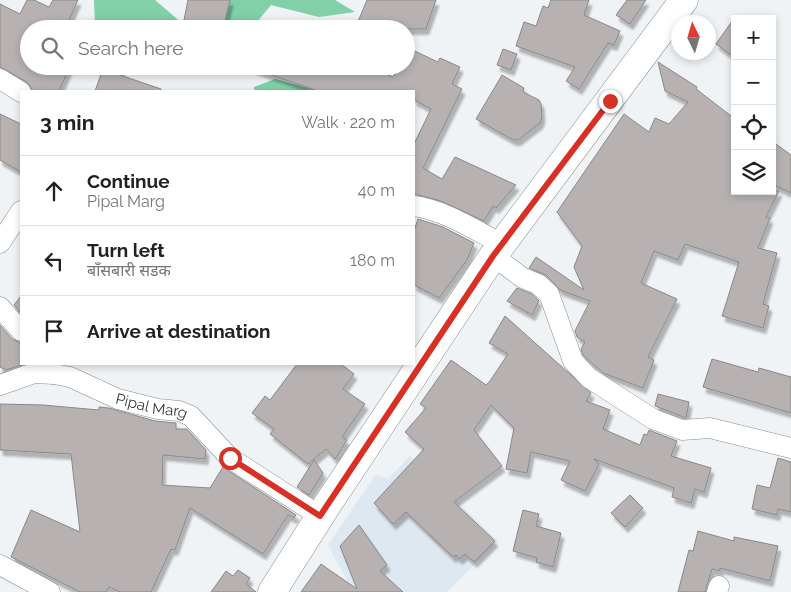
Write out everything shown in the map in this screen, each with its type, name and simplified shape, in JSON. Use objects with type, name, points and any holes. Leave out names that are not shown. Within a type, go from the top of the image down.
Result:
[{"type":"main road","points":[[272,592],[320,516],[498,250],[684,0]]},
{"type":"street","points":[[0,79],[20,91]]},
{"type":"street","points":[[415,206],[460,223],[498,250],[523,278],[538,284],[549,294],[572,361],[589,378],[653,419],[682,430],[710,428],[791,448]]},
{"type":"street","points":[[0,243],[20,213]]},
{"type":"street","points":[[0,307],[20,330]]},
{"type":"street","name":"Pipal Marg","points":[[0,385],[52,369],[118,399],[158,409],[180,411],[191,416],[230,458],[320,516]]},
{"type":"street","points":[[0,566],[50,592]]},
{"type":"shaded area","points":[[410,456],[498,541],[447,592],[353,592],[328,545],[376,474],[388,479]]},
{"type":"green space","points":[[94,0],[155,0],[178,20],[95,20]]},
{"type":"green space","points":[[219,0],[335,0],[355,12],[319,17],[271,5],[258,20],[211,20]]},
{"type":"green space","points":[[275,79],[316,90],[254,90],[254,87]]},
{"type":"building","points":[[27,0],[34,0],[49,7],[53,0],[78,0],[69,20],[20,20],[20,75],[66,75],[59,90],[32,90],[27,82],[0,67],[0,4],[20,14]]},
{"type":"building","points":[[188,0],[230,0],[225,20],[184,20]]},
{"type":"building","points":[[367,0],[436,0],[426,29],[415,29],[415,20],[359,20]]},
{"type":"building","points":[[551,0],[589,0],[584,15],[620,31],[614,45],[608,43],[579,89],[566,81],[575,67],[516,46],[524,22],[536,26],[543,6],[548,8]]},
{"type":"building","points":[[627,0],[646,0],[630,24],[616,15]]},
{"type":"building","points":[[731,23],[731,55],[716,44]]},
{"type":"building","points":[[503,49],[517,54],[511,70],[497,65]]},
{"type":"building","points":[[415,51],[438,62],[440,58],[460,67],[452,84],[462,89],[423,168],[442,179],[455,157],[516,185],[496,208],[493,206],[484,221],[441,201],[415,194],[415,142],[431,109],[415,101],[415,90],[315,90],[271,75],[388,75],[393,77],[394,75],[415,75]]},
{"type":"building","points":[[658,62],[697,87],[696,89],[731,116],[731,195],[776,195],[776,191],[779,191],[766,217],[770,218],[758,248],[777,253],[763,304],[769,306],[763,328],[722,316],[739,262],[685,244],[678,260],[654,251],[641,283],[677,299],[648,357],[654,360],[643,388],[603,373],[583,355],[581,349],[585,342],[577,337],[575,331],[590,301],[560,290],[546,275],[529,268],[536,257],[584,290],[574,267],[582,246],[557,212],[624,114],[649,132],[655,118],[669,124],[688,102],[665,91]]},
{"type":"building","points":[[101,75],[120,75],[161,89],[161,90],[95,90]]},
{"type":"building","points":[[502,75],[524,88],[523,92],[539,100],[541,104],[542,117],[540,123],[518,140],[513,140],[476,119]]},
{"type":"building","points":[[0,114],[20,124],[20,171],[0,160]]},
{"type":"building","points":[[776,144],[791,155],[791,193],[776,186]]},
{"type":"building","points":[[418,219],[443,227],[474,243],[467,260],[439,298],[415,286],[415,228]]},
{"type":"building","points":[[517,288],[532,294],[539,301],[532,315],[507,301]]},
{"type":"building","points":[[20,297],[20,312],[14,305]]},
{"type":"building","points":[[505,316],[591,393],[586,401],[610,410],[603,429],[640,445],[644,434],[647,435],[649,430],[677,441],[671,456],[711,468],[704,492],[695,489],[691,503],[672,497],[674,488],[594,459],[599,464],[585,491],[561,480],[570,461],[531,452],[527,473],[506,469],[514,428],[491,405],[474,430],[502,466],[454,502],[495,541],[474,562],[465,554],[459,559],[456,555],[453,557],[406,512],[393,524],[374,503],[424,449],[405,432],[426,408],[420,404],[451,360],[486,385],[490,381],[508,354],[489,343]]},
{"type":"building","points":[[0,325],[12,339],[20,343],[21,365],[6,370],[0,367]]},
{"type":"building","points":[[712,359],[758,372],[759,368],[791,377],[791,413],[703,387]]},
{"type":"building","points":[[296,365],[342,365],[354,374],[343,389],[365,404],[342,437],[347,440],[335,459],[326,449],[308,464],[270,434],[274,429],[252,413],[265,396],[270,400]]},
{"type":"building","points":[[658,394],[689,402],[686,418],[655,406]]},
{"type":"building","points":[[0,404],[43,405],[99,410],[99,407],[109,408],[155,421],[176,423],[176,429],[187,429],[206,450],[205,459],[163,455],[162,485],[210,488],[223,467],[296,515],[294,518],[288,515],[263,554],[190,508],[175,550],[171,549],[151,592],[120,592],[109,587],[106,592],[80,592],[11,557],[31,510],[80,532],[71,454],[0,450]]},
{"type":"building","points":[[778,458],[791,462],[791,512],[778,509],[777,515],[752,509],[757,485],[770,488]]},
{"type":"building","points":[[314,460],[323,473],[309,495],[297,487]]},
{"type":"building","points":[[630,495],[643,508],[625,527],[611,513]]},
{"type":"building","points":[[523,510],[539,514],[536,526],[561,533],[553,567],[536,562],[537,558],[513,551]]},
{"type":"building","points":[[359,525],[387,565],[380,571],[403,592],[301,592],[321,564],[357,589],[340,546]]},
{"type":"building","points":[[698,531],[734,541],[734,537],[778,546],[770,581],[720,568],[720,571],[712,569],[705,592],[678,592],[689,550],[693,551]]},
{"type":"building","points":[[238,570],[250,578],[246,584],[256,592],[211,592],[226,571],[233,576]]},
{"type":"route","points":[[230,458],[320,516],[493,256],[610,101]]}]
